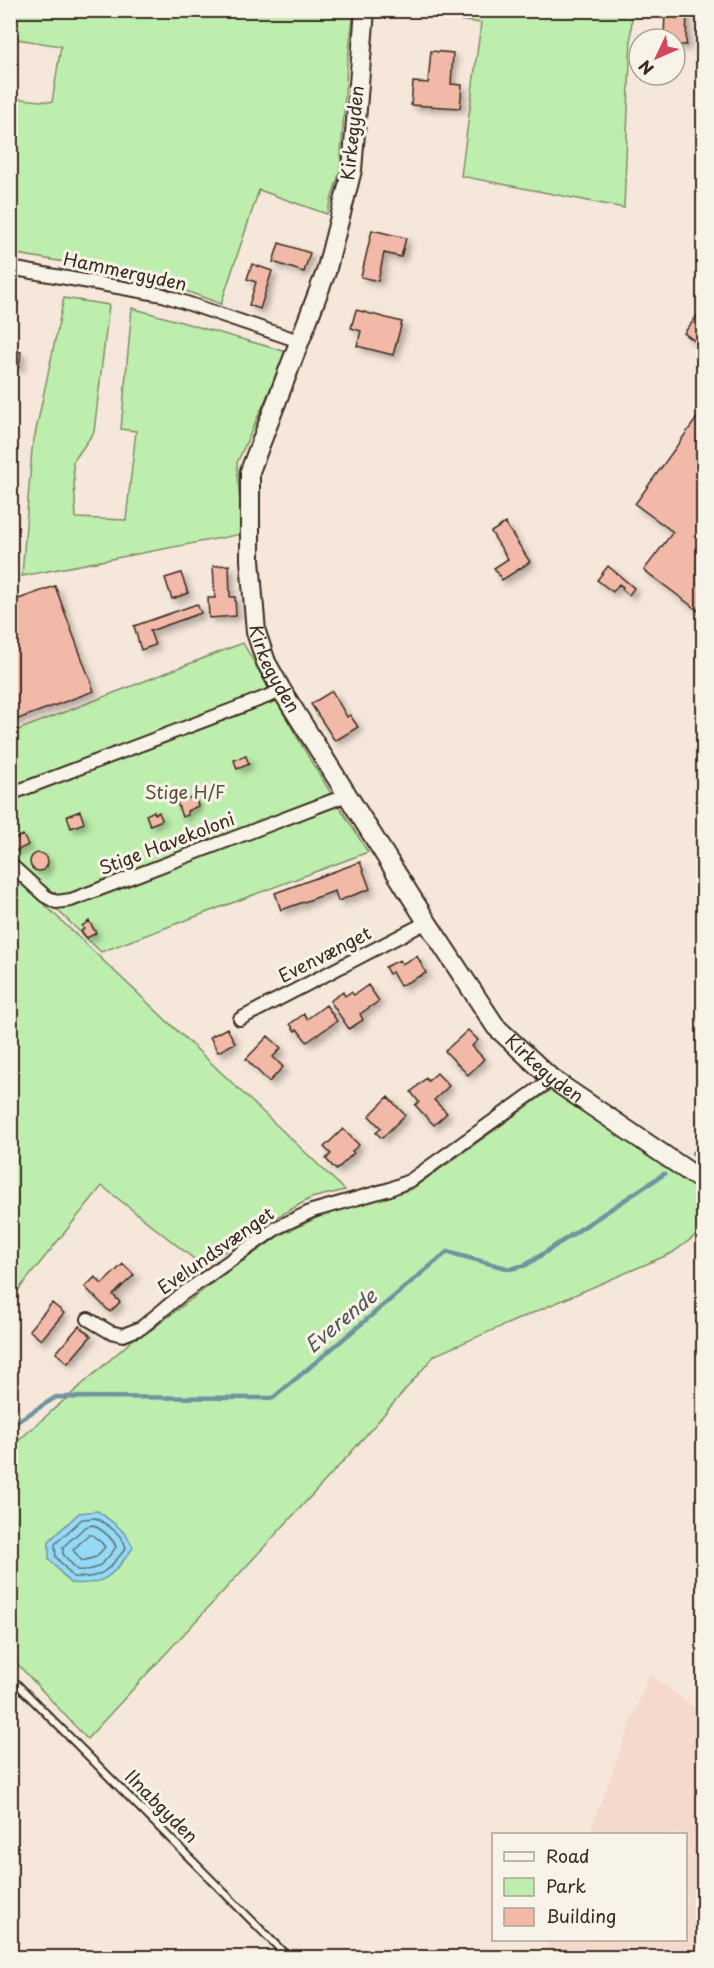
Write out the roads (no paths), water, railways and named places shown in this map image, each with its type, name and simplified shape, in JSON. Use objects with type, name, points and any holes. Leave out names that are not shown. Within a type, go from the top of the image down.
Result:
[{"type":"street","name":"Kirkegyden","points":[[365,10],[352,170],[326,272],[250,471],[250,560],[256,632],[266,662],[282,691],[496,1027],[552,1079],[704,1182]]},
{"type":"street","name":"Hammergyden","points":[[10,268],[163,295],[299,341]]},
{"type":"street","points":[[10,794],[282,691]]},
{"type":"street","name":"Stige Havekoloni","points":[[10,864],[45,896],[56,902],[71,900],[347,795]]},
{"type":"street","name":"Evenvænget","points":[[240,1019],[427,922]]},
{"type":"street","name":"Evelundsvænget","points":[[88,1319],[110,1332],[123,1335],[141,1328],[181,1295],[278,1227],[312,1211],[390,1189],[411,1180],[552,1079]]},
{"type":"lane","name":"Ilnabgyden","points":[[10,1677],[289,1958]]},
{"type":"water","points":[[98,1511],[123,1532],[133,1548],[108,1577],[92,1583],[70,1583],[49,1559],[49,1541],[79,1513]]},
{"type":"waterway","name":"Everende","points":[[693,1153],[704,1147]]},
{"type":"waterway","name":"Everende","points":[[10,1426],[56,1397],[273,1398],[447,1252],[510,1269],[526,1265],[664,1174]]},
{"type":"park label","name":"Stige H/F","points":[[185,793]]}]
